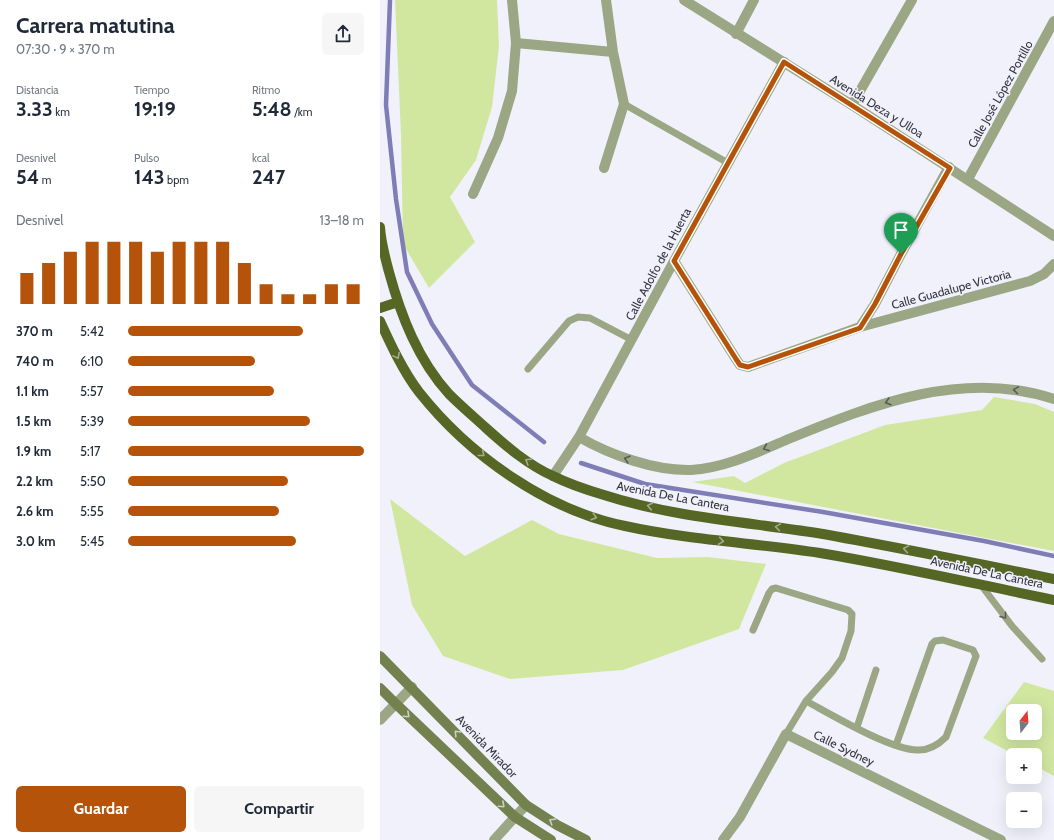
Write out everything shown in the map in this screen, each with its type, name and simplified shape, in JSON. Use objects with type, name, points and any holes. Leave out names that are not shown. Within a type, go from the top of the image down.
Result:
[{"type":"main road","name":"Avenida De La Cantera","points":[[380,228],[381,243],[395,295],[407,328],[420,353],[448,393],[502,442],[526,460],[553,476],[605,495],[681,513],[824,535],[945,556],[1054,579]]},
{"type":"main road","points":[[380,308],[398,302]]},
{"type":"main road","name":"Avenida De La Cantera","points":[[380,321],[404,368],[419,391],[438,414],[463,439],[496,465],[540,495],[569,509],[624,526],[732,543],[818,553],[935,574],[1054,600]]},
{"type":"main road","name":"Avenida Mirador","points":[[380,656],[526,805],[557,825],[586,840]]},
{"type":"main road","points":[[380,688],[515,817],[551,840]]},
{"type":"street","points":[[474,194],[498,138],[512,91],[516,43],[512,0]]},
{"type":"street","points":[[604,168],[624,104],[613,52],[606,0]]},
{"type":"street","name":"Avenida Deza y Ulloa","points":[[684,0],[736,34],[852,105],[1054,236]]},
{"type":"street","points":[[736,34],[754,0]]},
{"type":"street","points":[[852,105],[912,0]]},
{"type":"street","name":"Calle José López Portillo","points":[[968,179],[1054,21]]},
{"type":"street","points":[[516,43],[613,52]]},
{"type":"street","name":"Calle Adolfo de la Huerta","points":[[553,476],[579,437],[784,62]]},
{"type":"street","points":[[860,328],[875,304],[901,254],[950,168]]},
{"type":"street","name":"Calle Guadalupe Victoria","points":[[674,261],[736,359],[740,365],[744,366],[751,366],[860,328],[1030,281],[1044,274],[1054,264]]},
{"type":"street","points":[[579,437],[596,447],[639,462],[670,468],[692,470],[728,462],[867,409],[905,397],[934,391],[969,387],[999,387],[1023,390],[1054,399]]},
{"type":"street","points":[[380,720],[412,687]]},
{"type":"street","points":[[724,840],[740,817],[786,734]]},
{"type":"street","name":"Calle Sydney","points":[[786,734],[1001,840]]},
{"type":"street","points":[[494,840],[526,805]]},
{"type":"lane","points":[[624,104],[728,163]]},
{"type":"lane","points":[[528,369],[569,321],[578,317],[590,318],[632,340]]},
{"type":"lane","points":[[981,585],[1012,626],[1042,659]]},
{"type":"lane","points":[[753,630],[769,592],[776,588],[848,610],[852,614],[851,631],[842,658],[832,672],[806,701],[786,734]]},
{"type":"lane","points":[[806,701],[896,745],[919,750],[929,748],[939,744],[946,737],[976,656],[973,650],[943,640],[932,644],[896,745]]},
{"type":"lane","points":[[857,727],[876,670]]},
{"type":"green space","points":[[395,0],[497,0],[499,46],[492,107],[476,160],[450,197],[475,242],[429,288],[403,244],[401,135]]},
{"type":"green space","points":[[994,397],[1035,404],[1054,412],[1054,551],[692,482],[734,476],[745,483],[784,463],[885,425],[982,410]]},
{"type":"green space","points":[[390,499],[465,556],[532,520],[559,534],[657,558],[708,557],[766,564],[739,629],[623,670],[510,679],[443,656],[412,605]]},
{"type":"green space","points":[[1024,682],[1054,691],[1054,776],[1042,770],[1042,748],[1006,748],[1006,750],[983,738],[1006,707],[1006,740],[1042,740],[1042,704],[1008,704]]},
{"type":"waterway","points":[[390,0],[386,105],[396,199],[407,272],[432,324],[472,385],[544,442]]},
{"type":"waterway","points":[[581,463],[645,484],[823,512],[984,541],[1054,556]]},
{"type":"route","points":[[784,62],[950,168],[901,254],[875,304],[860,328],[748,367],[740,365],[674,261],[784,62]]}]
